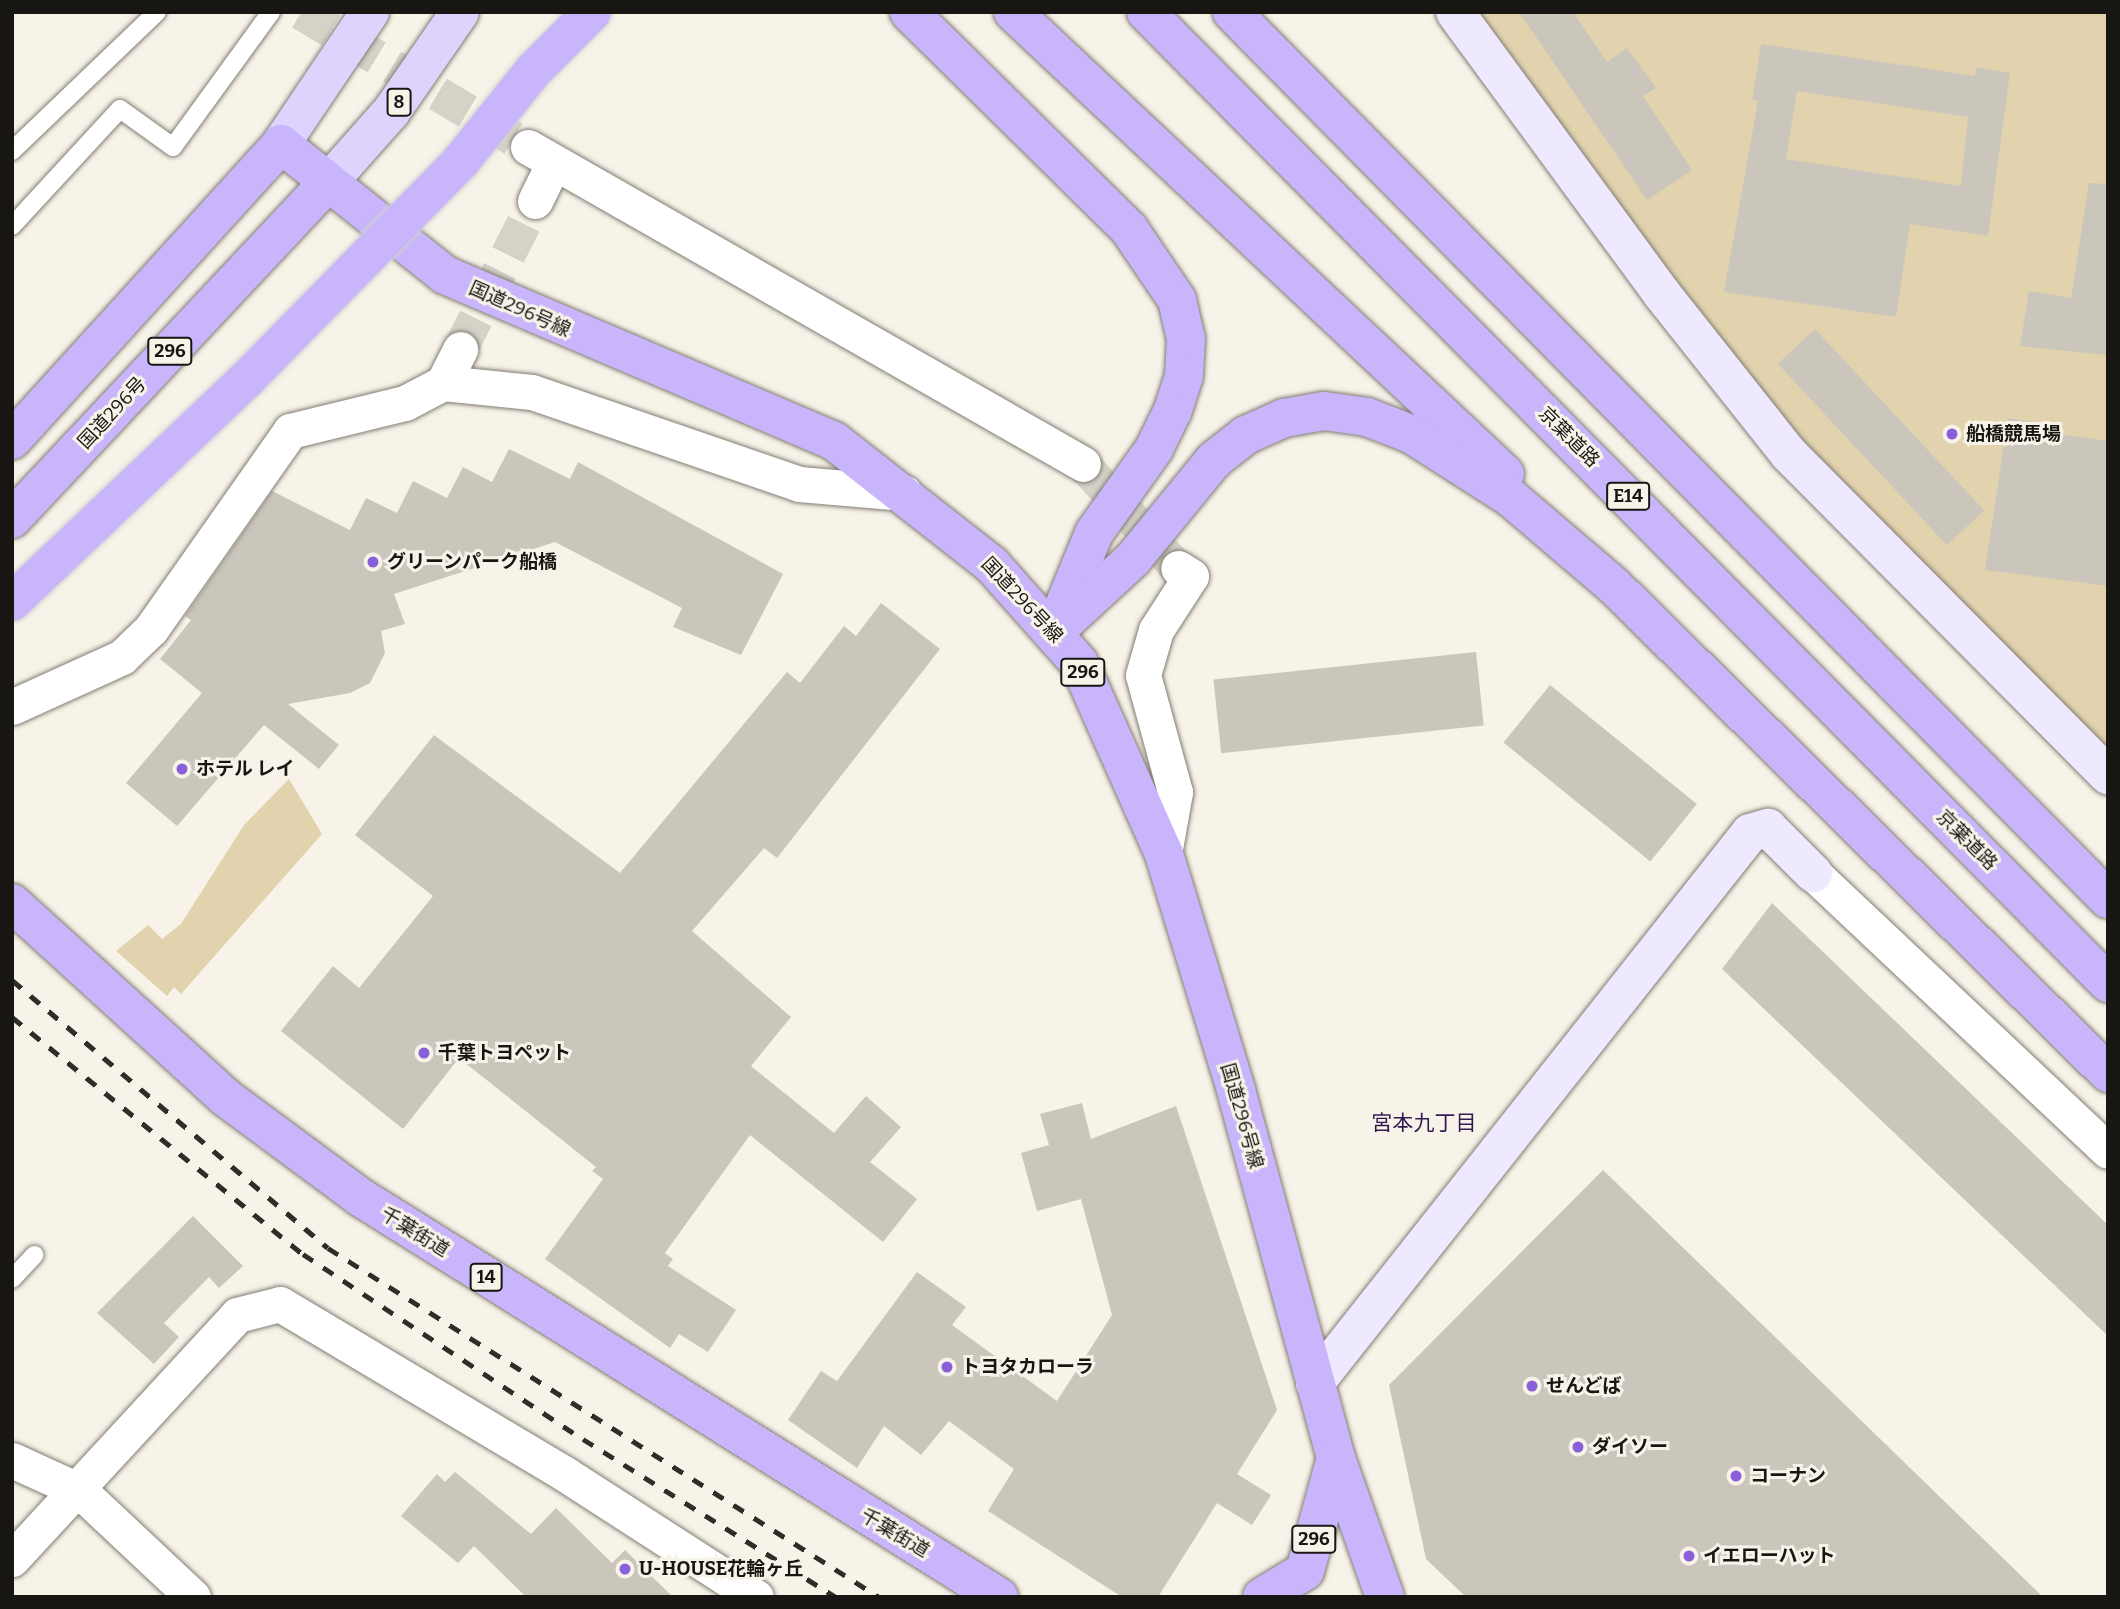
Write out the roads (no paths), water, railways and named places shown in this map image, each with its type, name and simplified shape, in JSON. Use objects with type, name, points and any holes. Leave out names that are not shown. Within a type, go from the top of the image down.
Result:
[{"type":"highway","points":[[12,602],[246,380],[461,161],[534,70],[592,12]]},
{"type":"highway","points":[[909,12],[1129,229],[1177,300],[1186,338],[1184,376],[1172,412],[1154,449],[1094,533],[1054,632]]},
{"type":"highway","points":[[1013,12],[1465,432],[1614,586],[1718,684],[2108,1073]]},
{"type":"highway","name":"京葉道路","points":[[1146,12],[2108,983]]},
{"type":"highway","points":[[1232,12],[2108,899]]},
{"type":"highway","name":"国道296号線","points":[[281,144],[327,184],[445,275],[834,441],[905,494],[992,565],[1079,663],[1164,854],[1336,1458],[1385,1597]]},
{"type":"highway","points":[[12,440],[281,144]]},
{"type":"highway","name":"国道296号","points":[[12,519],[327,184]]},
{"type":"highway","points":[[1054,632],[1133,559],[1214,460],[1265,426],[1324,411],[1367,417],[1456,460],[1614,586]]},
{"type":"highway","name":"千葉街道","points":[[12,903],[225,1097],[360,1197],[999,1597]]},
{"type":"highway","name":"296","points":[[1262,1597],[1305,1571],[1336,1458]]},
{"type":"main road","points":[[281,144],[370,12]]},
{"type":"main road","name":"8","points":[[327,184],[391,112],[460,12]]},
{"type":"street","points":[[1455,12],[1662,294],[1789,454],[2108,775]]},
{"type":"street","points":[[535,201],[541,154],[1083,464]]},
{"type":"street","points":[[443,383],[460,349]]},
{"type":"street","points":[[12,708],[122,657],[151,629],[290,430],[405,403],[443,383],[533,392],[799,484],[905,494]]},
{"type":"street","points":[[1164,854],[1175,792],[1143,675],[1156,630],[1191,576],[1178,568]]},
{"type":"street","points":[[1315,1383],[1750,833],[1768,828],[2108,1151]]},
{"type":"street","points":[[12,1559],[80,1491],[237,1315],[280,1304],[565,1474],[756,1597]]},
{"type":"street","points":[[12,1460],[80,1491],[192,1597]]},
{"type":"lane","points":[[12,150],[157,12]]},
{"type":"lane","points":[[12,226],[120,109],[173,147],[271,12]]},
{"type":"lane","points":[[12,1279],[34,1255]]},
{"type":"tunnel","points":[[301,12],[528,147]]},
{"type":"tunnel","points":[[460,349],[535,201]]},
{"type":"tunnel","points":[[1083,464],[1178,568]]},
{"type":"railway","points":[[12,980],[328,1248],[879,1597]]},
{"type":"railway","points":[[12,1017],[303,1254],[583,1439],[836,1597]]},
{"type":"place","name":"船橋競馬場","points":[[1952,434]]},
{"type":"place","name":"グリーンパーク船橋","points":[[373,562]]},
{"type":"place","name":"ホテル レイ","points":[[182,769]]},
{"type":"place","name":"千葉トヨペット","points":[[424,1053]]},
{"type":"place","name":"トヨタカローラ","points":[[947,1367]]},
{"type":"place","name":"せんどば","points":[[1532,1386]]},
{"type":"place","name":"ダイソー","points":[[1578,1447]]},
{"type":"place","name":"コーナン","points":[[1736,1476]]},
{"type":"place","name":"イエローハット","points":[[1689,1556]]},
{"type":"place","name":"U-HOUSE花輪ヶ丘","points":[[625,1569]]},
{"type":"district","name":"宮本九丁目","points":[[1424,1123]]}]
